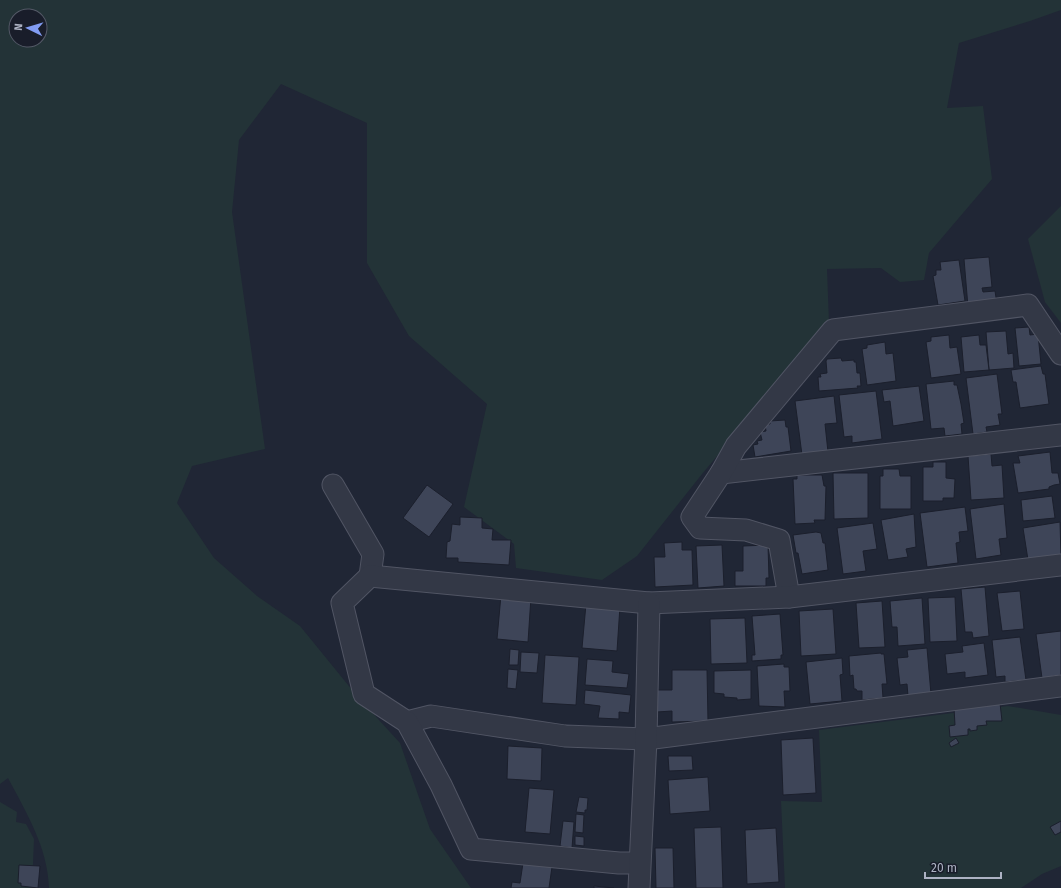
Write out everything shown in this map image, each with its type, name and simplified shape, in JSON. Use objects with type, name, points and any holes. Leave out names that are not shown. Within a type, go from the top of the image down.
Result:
[{"type":"street","points":[[789,597],[779,540],[746,530],[700,528],[692,517],[721,473],[736,446],[833,330],[1028,305],[1061,354]]},
{"type":"street","points":[[721,473],[1061,435]]},
{"type":"street","points":[[333,485],[373,554],[370,576],[342,603],[364,694],[408,722],[441,785],[471,849],[619,863],[639,863]]},
{"type":"street","points":[[370,576],[649,603],[789,597],[1061,565]]},
{"type":"street","points":[[639,888],[646,739],[649,603]]},
{"type":"street","points":[[408,722],[430,716],[565,736],[646,739],[1061,686]]},
{"type":"shaded area","points":[[0,0],[1061,0],[1061,10],[959,43],[947,108],[983,106],[992,179],[929,253],[924,280],[900,282],[881,268],[827,269],[829,323],[702,474],[637,556],[602,580],[516,568],[514,544],[464,507],[487,404],[409,336],[367,263],[367,123],[281,84],[239,140],[232,212],[265,449],[192,466],[177,503],[214,558],[257,596],[300,626],[357,696],[400,743],[430,829],[471,888],[49,888],[45,859],[35,831],[8,778],[0,784]]},
{"type":"shaded area","points":[[1061,206],[1061,323],[1045,302],[1028,239]]},
{"type":"shaded area","points":[[1008,706],[1061,715],[1061,866],[1042,874],[1021,888],[785,888],[781,801],[822,802],[819,730]]},
{"type":"shaded area","points":[[0,802],[17,812],[16,822],[26,824],[34,839],[32,888],[0,888]]},
{"type":"building","points":[[989,257],[992,287],[982,288],[983,292],[995,291],[997,304],[968,307],[964,259]]},
{"type":"building","points":[[959,260],[965,301],[938,305],[933,276],[936,275],[936,270],[941,270],[940,262]]},
{"type":"building","points":[[1029,327],[1030,335],[1038,334],[1041,364],[1019,366],[1015,328]]},
{"type":"building","points":[[1006,331],[1008,354],[1013,353],[1014,368],[989,370],[986,332]]},
{"type":"building","points":[[949,335],[950,348],[957,347],[961,374],[931,378],[926,342],[931,341],[931,337]]},
{"type":"building","points":[[979,335],[980,345],[986,345],[989,370],[964,372],[961,337]]},
{"type":"building","points":[[885,342],[886,354],[893,353],[896,381],[867,385],[862,349],[867,348],[867,345]]},
{"type":"building","points":[[841,358],[842,361],[854,360],[854,362],[856,362],[857,373],[860,373],[861,386],[857,386],[858,388],[819,391],[818,377],[821,377],[820,374],[827,373],[827,359]]},
{"type":"building","points":[[1041,366],[1043,374],[1045,374],[1049,404],[1020,408],[1016,382],[1013,382],[1011,370]]},
{"type":"building","points":[[997,374],[1002,414],[998,414],[1000,425],[986,427],[987,432],[973,434],[966,378]]},
{"type":"building","points":[[954,381],[954,385],[957,385],[964,423],[961,424],[962,434],[945,436],[944,428],[931,429],[926,384]]},
{"type":"building","points":[[919,386],[924,421],[893,426],[890,401],[884,402],[882,390]]},
{"type":"building","points":[[876,391],[882,439],[852,443],[852,436],[844,437],[839,395]]},
{"type":"building","points":[[834,396],[837,423],[825,424],[828,452],[802,455],[795,401]]},
{"type":"building","points":[[785,420],[786,427],[788,427],[791,451],[755,457],[753,445],[758,444],[757,441],[762,440],[760,432],[766,431],[765,424],[770,424],[770,421]]},
{"type":"building","points":[[1050,452],[1052,473],[1058,473],[1060,484],[1049,487],[1049,489],[1018,493],[1013,463],[1020,463],[1018,456]]},
{"type":"building","points":[[991,454],[992,466],[1002,465],[1004,498],[971,500],[968,456]]},
{"type":"building","points":[[933,462],[946,462],[946,478],[955,479],[954,498],[943,498],[943,501],[923,501],[923,467],[933,467]]},
{"type":"building","points":[[883,469],[899,469],[900,476],[911,476],[911,509],[880,509],[880,476],[883,476]]},
{"type":"building","points":[[833,473],[868,473],[868,518],[834,519]]},
{"type":"building","points":[[797,475],[822,475],[824,486],[826,486],[825,520],[814,520],[815,523],[795,524],[793,479],[797,479]]},
{"type":"building","points":[[427,485],[453,504],[429,537],[403,518]]},
{"type":"building","points":[[1052,496],[1055,518],[1023,521],[1021,500]]},
{"type":"building","points":[[1004,504],[1007,538],[999,539],[1001,555],[976,559],[970,509]]},
{"type":"building","points":[[965,507],[968,531],[959,532],[960,542],[956,543],[958,563],[927,567],[920,513]]},
{"type":"building","points":[[914,514],[916,547],[906,549],[908,557],[888,560],[881,520]]},
{"type":"building","points":[[460,517],[482,518],[482,528],[493,529],[492,540],[511,540],[509,565],[458,562],[458,558],[446,558],[447,542],[450,541],[452,524],[460,525]]},
{"type":"building","points":[[1060,522],[1061,555],[1028,560],[1023,528]]},
{"type":"building","points":[[873,523],[877,549],[863,551],[866,571],[843,574],[837,528]]},
{"type":"building","points":[[816,532],[821,533],[823,543],[825,543],[828,570],[802,574],[793,535]]},
{"type":"building","points":[[682,542],[682,550],[692,550],[693,585],[655,587],[654,557],[665,557],[664,543]]},
{"type":"building","points":[[722,545],[724,586],[698,588],[696,546]]},
{"type":"building","points":[[768,545],[769,578],[766,578],[766,586],[735,586],[735,571],[743,571],[743,546]]},
{"type":"building","points":[[985,587],[989,636],[973,638],[972,632],[965,632],[961,589]]},
{"type":"building","points":[[1020,591],[1024,629],[1002,631],[997,593]]},
{"type":"building","points":[[501,595],[531,597],[528,642],[497,639]]},
{"type":"building","points":[[955,597],[957,641],[930,642],[928,598]]},
{"type":"building","points":[[922,598],[925,644],[898,646],[897,627],[892,627],[890,601]]},
{"type":"building","points":[[882,601],[885,647],[859,648],[856,603]]},
{"type":"building","points":[[586,604],[620,606],[617,651],[582,648]]},
{"type":"building","points":[[833,609],[836,654],[801,656],[799,611]]},
{"type":"building","points":[[780,614],[783,655],[781,655],[781,659],[752,661],[752,655],[755,655],[752,616]]},
{"type":"building","points":[[745,618],[747,663],[711,664],[710,619]]},
{"type":"building","points":[[1061,631],[1061,675],[1042,678],[1036,634]]},
{"type":"building","points":[[1020,637],[1026,680],[1005,682],[1005,676],[996,677],[992,640]]},
{"type":"building","points":[[984,643],[988,675],[965,678],[965,672],[947,674],[945,654],[963,652],[962,646]]},
{"type":"building","points":[[927,648],[931,694],[908,696],[907,684],[900,685],[897,658],[908,657],[907,650]]},
{"type":"building","points":[[510,649],[519,650],[518,665],[509,665]]},
{"type":"building","points":[[521,652],[539,653],[537,673],[520,672]]},
{"type":"building","points":[[884,654],[887,684],[882,684],[883,698],[862,700],[862,691],[857,691],[854,689],[853,675],[850,676],[849,656]]},
{"type":"building","points":[[545,655],[579,657],[576,705],[542,703]]},
{"type":"building","points":[[842,658],[843,674],[840,675],[842,701],[810,704],[806,662]]},
{"type":"building","points":[[587,659],[613,661],[612,672],[629,674],[627,688],[585,685]]},
{"type":"building","points":[[784,664],[784,667],[789,667],[790,691],[784,691],[785,707],[759,706],[757,666]]},
{"type":"building","points":[[508,669],[518,670],[516,689],[507,688]]},
{"type":"building","points":[[672,670],[707,670],[708,721],[672,722],[672,711],[657,712],[657,690],[672,690]]},
{"type":"building","points":[[751,670],[751,699],[737,700],[737,698],[724,697],[724,694],[714,693],[714,671]]},
{"type":"building","points":[[585,690],[631,695],[629,713],[619,712],[619,719],[598,718],[600,706],[584,704]]},
{"type":"building","points":[[1000,703],[1002,721],[986,721],[987,725],[977,726],[977,730],[970,731],[970,729],[968,729],[968,735],[950,737],[949,726],[955,725],[954,708]]},
{"type":"building","points":[[813,738],[816,793],[783,795],[781,740]]},
{"type":"building","points":[[956,738],[959,743],[951,747],[949,743]]},
{"type":"building","points":[[508,746],[542,748],[541,781],[507,779]]},
{"type":"building","points":[[668,756],[692,756],[693,770],[669,771]]},
{"type":"building","points":[[708,777],[710,811],[670,814],[668,780]]},
{"type":"building","points":[[529,788],[554,790],[550,834],[525,832]]},
{"type":"building","points":[[579,797],[588,798],[587,810],[585,810],[585,813],[576,812]]},
{"type":"building","points":[[576,814],[584,815],[583,833],[575,832]]},
{"type":"building","points":[[563,821],[574,822],[572,848],[560,846]]},
{"type":"building","points":[[1061,821],[1061,832],[1055,835],[1050,827]]},
{"type":"building","points":[[721,827],[723,888],[696,888],[694,828]]},
{"type":"building","points":[[776,828],[779,882],[747,884],[745,830]]},
{"type":"building","points":[[575,836],[584,837],[584,846],[575,845]]},
{"type":"building","points":[[655,848],[673,848],[674,888],[656,888]]},
{"type":"building","points":[[523,863],[552,867],[549,888],[511,888],[512,882],[520,883]]},
{"type":"building","points":[[19,865],[40,866],[38,888],[21,886],[21,883],[18,883]]},
{"type":"building","points":[[594,886],[614,888],[594,888]]}]
